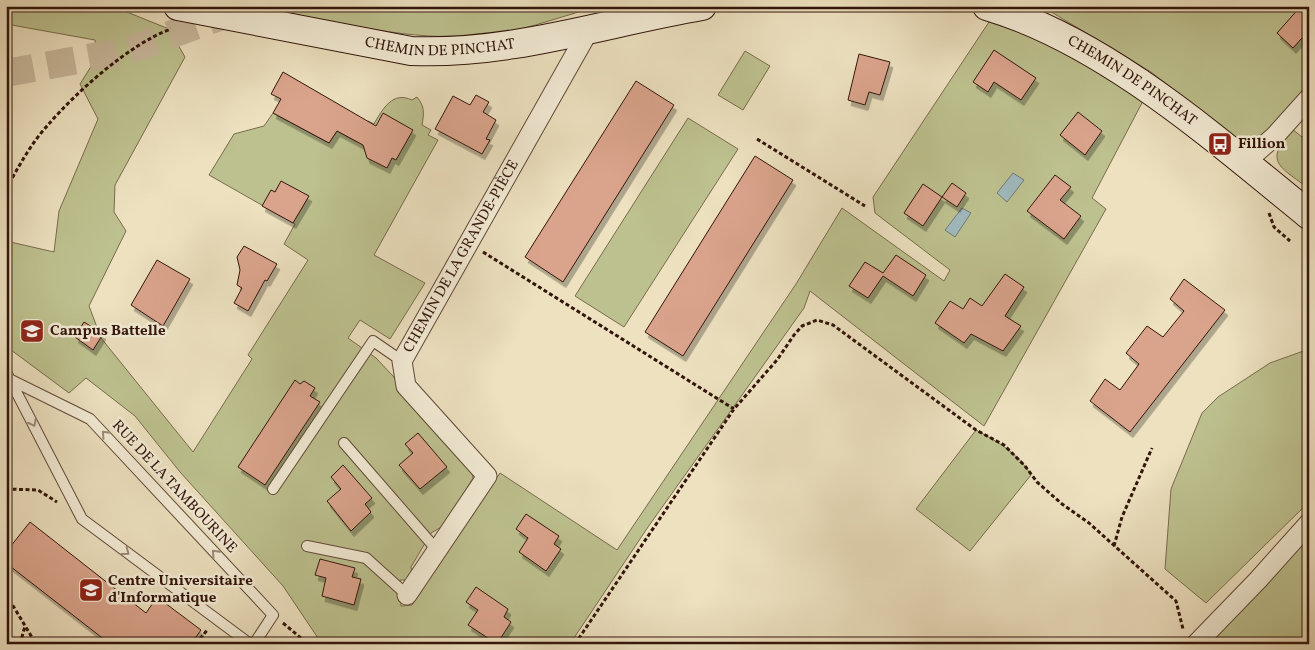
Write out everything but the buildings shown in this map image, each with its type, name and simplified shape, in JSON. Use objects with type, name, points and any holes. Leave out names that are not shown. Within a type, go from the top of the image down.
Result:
[{"type":"street","name":"CHEMIN DE PINCHAT","points":[[178,16],[411,51],[461,52],[496,48],[702,6]]},
{"type":"street","name":"CHEMIN DE PINCHAT","points":[[987,6],[1028,19],[1091,51],[1170,106],[1309,215]]},
{"type":"street","name":"CHEMIN DE LA GRANDE-PIÈCE","points":[[407,596],[487,476],[406,386],[402,361],[588,30]]},
{"type":"street","points":[[1244,163],[1275,136],[1309,98]]},
{"type":"street","points":[[1196,644],[1258,580],[1309,523]]},
{"type":"lane","points":[[273,489],[373,341],[402,361]]},
{"type":"lane","name":"RUE DE LA TAMBOURINE","points":[[9,376],[82,519],[250,644]]},
{"type":"lane","name":"RUE DE LA TAMBOURINE","points":[[9,376],[90,419],[273,615]]},
{"type":"lane","points":[[344,443],[437,550]]},
{"type":"lane","points":[[307,546],[366,558],[407,596]]},
{"type":"lane","points":[[254,644],[273,615]]},
{"type":"path","points":[[6,190],[47,125],[122,57],[178,16]]},
{"type":"path","points":[[757,139],[865,206]]},
{"type":"path","points":[[1268,209],[1274,227],[1290,241]]},
{"type":"path","points":[[469,243],[734,410]]},
{"type":"path","points":[[575,644],[734,410],[777,360],[802,326],[817,320],[833,325],[976,430],[1004,445],[1026,466],[1036,482],[1114,546],[1176,601],[1183,630]]},
{"type":"path","points":[[1114,546],[1122,517],[1152,448]]},
{"type":"path","points":[[6,489],[38,490],[57,502],[71,498]]},
{"type":"path","points":[[6,594],[36,644]]},
{"type":"path","points":[[273,615],[308,644]]},
{"type":"path","points":[[20,644],[25,625]]},
{"type":"green space","points":[[6,6],[112,6],[169,29],[185,57],[115,185],[114,212],[126,231],[89,306],[101,338],[193,452],[252,359],[248,355],[308,260],[284,244],[295,224],[209,175],[234,134],[264,126],[273,113],[329,143],[337,131],[357,142],[368,121],[374,124],[385,107],[394,99],[405,98],[412,100],[417,97],[420,101],[423,110],[422,125],[431,130],[428,135],[438,140],[374,255],[425,283],[390,339],[360,320],[348,338],[376,358],[393,376],[409,401],[472,472],[473,478],[445,525],[431,533],[411,567],[412,573],[407,580],[400,580],[401,606],[412,605],[500,473],[617,550],[796,284],[842,208],[944,281],[950,270],[875,213],[873,197],[991,19],[1037,34],[1143,101],[1092,198],[1106,209],[984,426],[810,291],[804,308],[648,527],[570,644],[322,644],[283,586],[180,472],[135,416],[86,378],[69,393],[7,347],[6,241],[54,252],[59,211],[98,119],[80,84],[97,57],[95,40],[6,24]]},
{"type":"green space","points":[[285,6],[377,6],[383,10],[385,6],[602,6],[508,32],[442,37],[362,28],[284,13]]},
{"type":"green space","points":[[1050,6],[1309,6],[1309,87],[1260,138],[1239,140],[1151,72],[1048,10]]},
{"type":"green space","points":[[745,51],[770,66],[743,110],[718,95]]},
{"type":"green space","points":[[688,118],[738,149],[624,327],[575,296]]},
{"type":"green space","points":[[1292,129],[1302,137],[1309,129],[1309,189],[1283,169],[1277,157],[1278,149]]},
{"type":"green space","points":[[1309,349],[1309,502],[1206,603],[1165,569],[1171,489],[1202,413],[1218,397],[1270,363]]},
{"type":"green space","points":[[976,430],[1014,454],[1031,475],[970,551],[916,509]]},
{"type":"green space","points":[[1309,535],[1309,644],[1207,644]]},
{"type":"water","points":[[1013,173],[1024,180],[1007,202],[997,193]]},
{"type":"water","points":[[962,208],[971,213],[955,237],[945,230]]},
{"type":"tunnel","points":[[6,73],[126,51],[236,11]]},
{"type":"place","name":"Fillion","points":[[1220,144]]},
{"type":"place","name":"Campus Battelle","points":[[32,331]]},
{"type":"place","name":"Centre Universitaire d'Informatique","points":[[91,590]]}]
